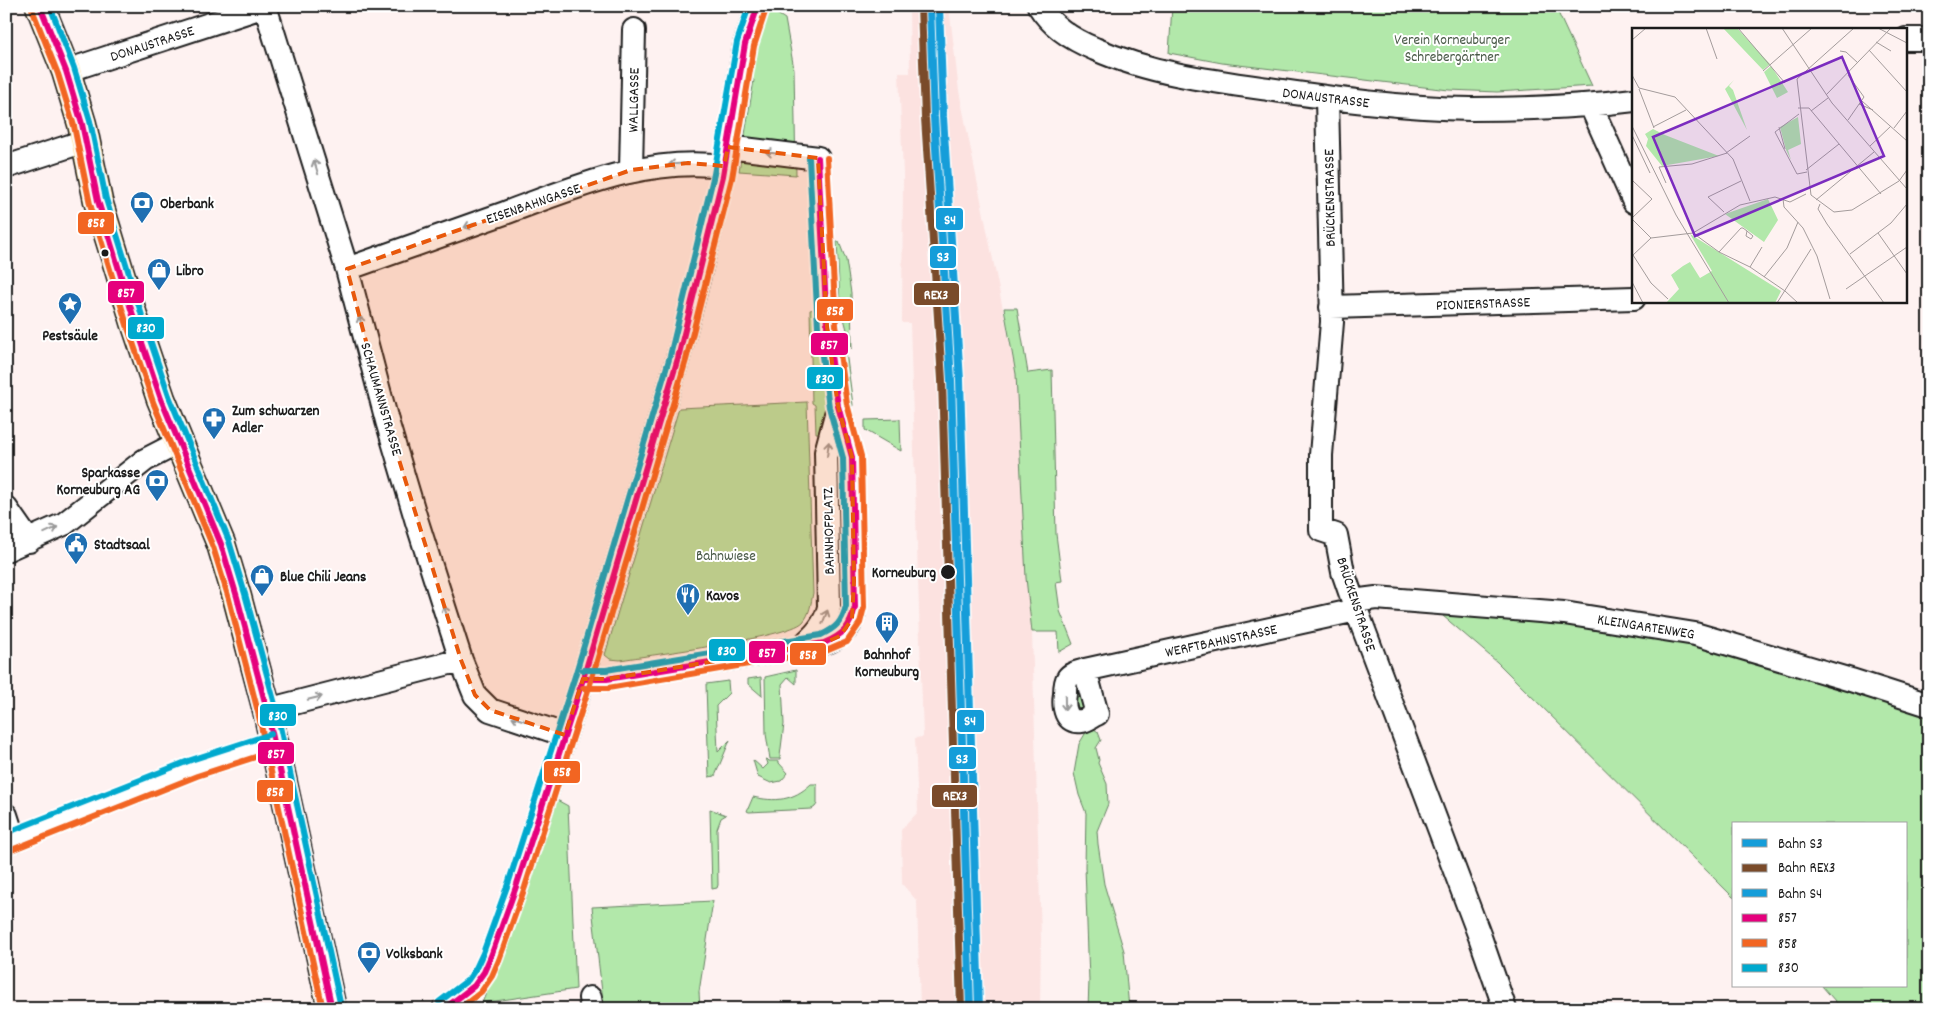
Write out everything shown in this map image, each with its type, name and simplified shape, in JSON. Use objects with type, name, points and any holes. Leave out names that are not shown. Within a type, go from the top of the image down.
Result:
[{"type":"main road","points":[[40,6],[66,71],[86,141],[98,201],[158,391],[221,544],[254,655],[332,1009]]},
{"type":"street","name":"DONAUSTRASSE","points":[[66,71],[265,6]]},
{"type":"street","name":"SCHAUMANNSTRASSE","points":[[265,6],[347,269],[390,430],[461,660],[475,695],[490,710],[565,735]]},
{"type":"street","points":[[444,1009],[474,986],[484,972],[514,893],[583,679],[678,358],[726,157],[745,44],[758,6]]},
{"type":"street","name":"DONAUSTRASSE","points":[[1039,6],[1052,23],[1075,40],[1096,50],[1132,62],[1195,78],[1327,98],[1462,109],[1591,106],[1632,100]]},
{"type":"street","name":"WALLGASSE","points":[[631,170],[634,30]]},
{"type":"street","points":[[1908,39],[1929,39]]},
{"type":"street","name":"BRÜCKENSTRASSE","points":[[1327,98],[1332,322],[1321,455],[1321,530],[1336,535],[1343,572],[1355,606],[1480,937],[1505,1009]]},
{"type":"street","points":[[1591,106],[1632,198]]},
{"type":"street","points":[[6,167],[86,141]]},
{"type":"street","name":"EISENBAHNGASSE","points":[[347,269],[631,170],[726,157]]},
{"type":"street","name":"BAHNHOFPLATZ","points":[[583,679],[607,679],[801,647],[816,635],[824,623],[829,607],[826,452],[838,406],[827,326],[818,158],[726,157]]},
{"type":"street","name":"PIONIERSTRASSE","points":[[1331,307],[1632,298]]},
{"type":"street","points":[[6,550],[64,524],[146,460],[180,442]]},
{"type":"street","points":[[6,508],[28,541]]},
{"type":"street","name":"KLEINGARTENWEG","points":[[1355,606],[1376,598],[1564,613],[1696,634],[1929,705]]},
{"type":"street","name":"WERFTBAHNSTRASSE","points":[[1086,670],[1355,606]]},
{"type":"street","points":[[267,710],[461,660]]},
{"type":"street","points":[[1086,670],[1097,714],[1082,721],[1070,718],[1065,713],[1064,699],[1068,678],[1086,670]]},
{"type":"street","points":[[6,815],[10,842],[194,768],[274,742]]},
{"type":"highlighted area","points":[[728,147],[818,158],[827,326],[838,406],[852,457],[854,581],[852,619],[840,636],[824,643],[607,679],[583,679],[565,735],[490,710],[475,695],[461,660],[387,421],[347,269],[631,170],[688,163],[724,166]]},
{"type":"shaded area","points":[[909,6],[949,6],[959,91],[1016,374],[1026,578],[1032,632],[1041,938],[1040,1009],[920,1009],[917,901],[902,884],[901,830],[918,812],[915,738],[923,737],[910,323],[902,323],[903,174],[899,73],[910,73]]},
{"type":"green space","name":"Verein Korneuburger Schrebergärtner","points":[[1172,6],[1555,6],[1592,86],[1497,92],[1449,90],[1222,63],[1169,53]]},
{"type":"green space","points":[[768,8],[785,19],[794,69],[796,175],[739,171],[754,80],[749,78]]},
{"type":"green space","points":[[837,242],[839,242],[846,260],[851,293],[852,349],[840,303]]},
{"type":"green space","points":[[1004,308],[1017,308],[1028,373],[1052,370],[1056,534],[1062,581],[1056,582],[1060,611],[1073,644],[1059,652],[1058,632],[1032,632],[1026,578],[1016,374]]},
{"type":"green space","points":[[815,309],[828,411],[821,433],[816,433],[815,405],[812,403],[810,310]]},
{"type":"green space","points":[[838,325],[847,359],[853,405],[851,411],[849,411]]},
{"type":"green space","name":"Bahnwiese","points":[[807,402],[813,593],[809,612],[803,622],[792,628],[746,640],[620,660],[610,659],[605,655],[679,408]]},
{"type":"green space","points":[[900,419],[901,451],[865,430],[865,420]]},
{"type":"green space","points":[[1436,610],[1563,623],[1693,643],[1929,716],[1929,1009],[1842,1009],[1824,988],[1908,988],[1908,822],[1732,822],[1732,896],[1497,662]]},
{"type":"green space","points":[[796,670],[796,684],[788,677],[782,684],[784,724],[780,759],[770,759],[766,734],[765,677]]},
{"type":"green space","points":[[761,677],[762,696],[748,684],[748,679]]},
{"type":"green space","points":[[1076,679],[1084,708],[1082,711],[1073,710]]},
{"type":"green space","points":[[728,681],[729,693],[716,706],[718,752],[730,740],[715,776],[709,777],[706,684]]},
{"type":"green space","points":[[1093,728],[1098,732],[1101,740],[1096,748],[1098,763],[1107,784],[1108,804],[1097,831],[1098,844],[1104,884],[1124,951],[1129,1009],[1088,1009],[1089,981],[1085,867],[1086,813],[1079,795],[1074,773],[1079,744],[1088,729]]},
{"type":"green space","points":[[766,758],[769,761],[779,761],[788,773],[781,781],[771,783],[758,777],[753,760],[763,769],[768,764]]},
{"type":"green space","points":[[811,784],[817,784],[817,804],[812,809],[747,811],[753,797],[776,800],[784,799],[797,794]]},
{"type":"green space","points":[[555,799],[568,806],[576,989],[482,1003],[511,932]]},
{"type":"green space","points":[[710,809],[726,815],[721,818],[717,829],[718,885],[717,888],[712,889]]},
{"type":"green space","points":[[713,901],[699,992],[700,1009],[604,1009],[592,907]]},
{"type":"rail line","name":"REX3","points":[[921,6],[925,118],[942,380],[961,1009]]},
{"type":"rail line","name":"S3","points":[[930,6],[934,117],[951,380],[970,1009]]},
{"type":"rail line","name":"S4","points":[[939,6],[943,117],[960,380],[979,1009]]},
{"type":"transit line","name":"857","points":[[40,6],[66,71],[82,124],[98,201],[135,322],[161,399],[221,544],[237,597],[267,710],[332,1009]]},
{"type":"transit line","name":"830","points":[[50,6],[74,68],[90,121],[106,199],[143,319],[169,396],[229,541],[245,594],[276,708],[341,1007]]},
{"type":"transit line","name":"830","points":[[439,1002],[468,980],[483,953],[509,881],[575,676],[670,356],[714,174],[737,42],[749,6]]},
{"type":"transit line","name":"857","points":[[444,1009],[474,986],[484,972],[491,956],[517,884],[583,679],[678,358],[723,176],[745,44],[758,6]]},
{"type":"transit line","name":"858","points":[[32,9],[58,74],[74,126],[90,204],[127,325],[153,402],[213,547],[229,599],[258,712],[323,1009]]},
{"type":"transit line","name":"858","points":[[459,1009],[481,992],[492,976],[499,960],[525,887],[591,681],[686,360],[732,178],[754,46],[766,9]]},
{"type":"transit line","name":"830","points":[[583,670],[606,670],[821,635],[831,630],[843,616],[846,606],[843,458],[829,407],[818,327],[809,158]]},
{"type":"transit line","name":"857","points":[[583,679],[607,679],[824,643],[841,634],[851,620],[855,607],[852,457],[838,406],[827,326],[818,158]]},
{"type":"transit line","name":"858","points":[[583,688],[608,688],[826,651],[847,642],[860,623],[864,607],[861,456],[847,404],[836,325],[827,158]]},
{"type":"transit line","name":"830","points":[[6,833],[191,760],[271,734]]},
{"type":"transit line","name":"858","points":[[9,851],[197,776],[277,750]]},
{"type":"place","name":"Oberbank","points":[[142,224]]},
{"type":"place","name":"Libro","points":[[159,291]]},
{"type":"place","name":"Pestsäule","points":[[70,325]]},
{"type":"place","name":"Zum schwarzen Adler","points":[[214,440]]},
{"type":"place","name":"Sparkasse Korneuburg AG","points":[[157,502]]},
{"type":"place","name":"Stadtsaal","points":[[76,565]]},
{"type":"place","name":"Korneuburg","points":[[948,572]]},
{"type":"place","name":"Blue Chili Jeans","points":[[262,597]]},
{"type":"place","name":"Kavos","points":[[688,616]]},
{"type":"place","name":"Bahnhof Korneuburg","points":[[887,644]]},
{"type":"place","name":"Volksbank","points":[[369,974]]}]
